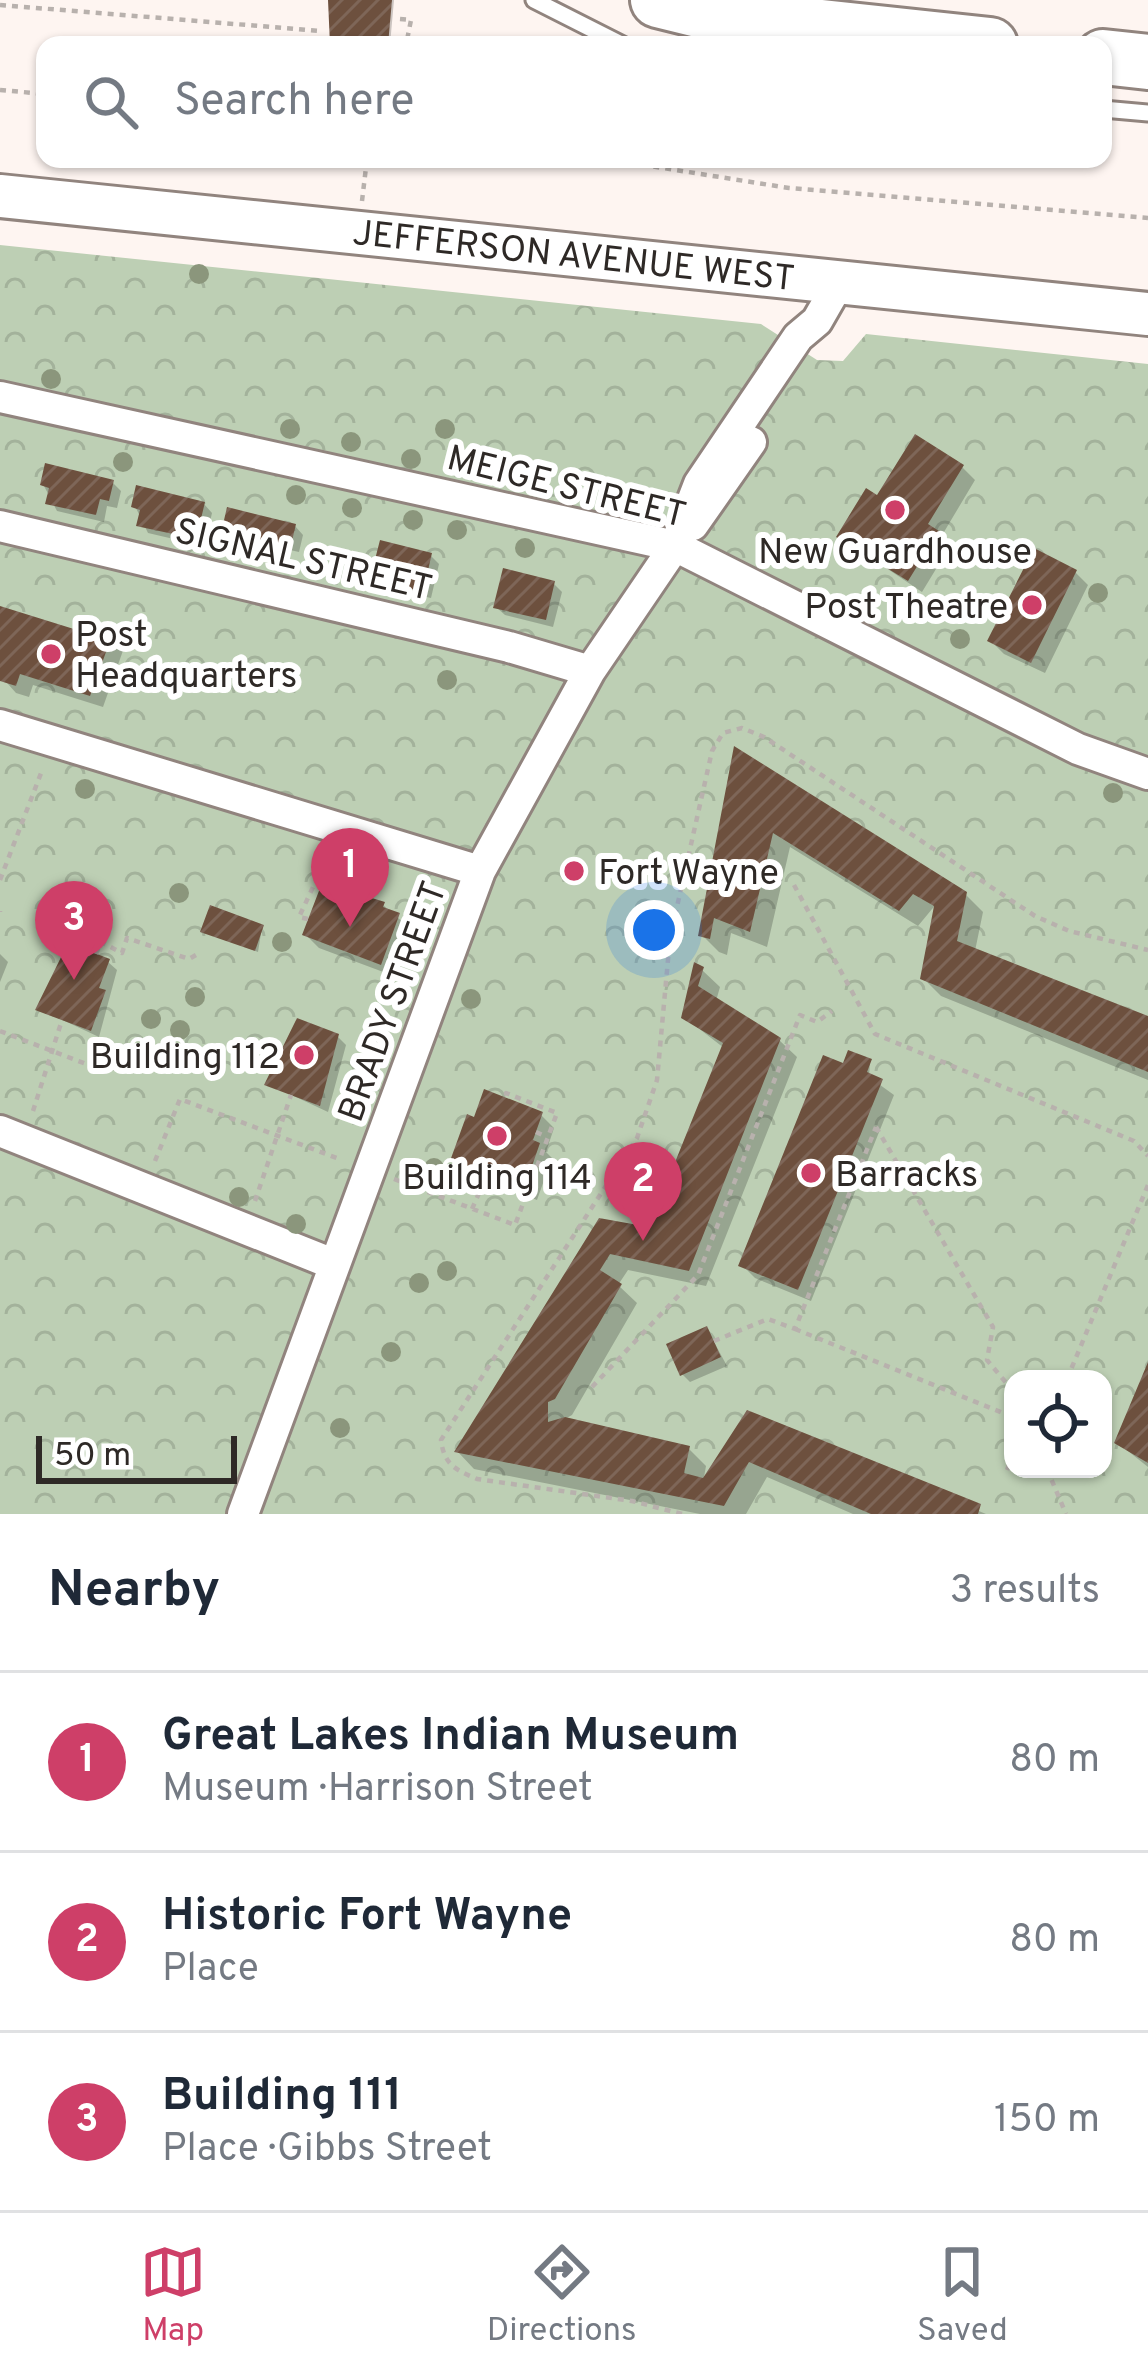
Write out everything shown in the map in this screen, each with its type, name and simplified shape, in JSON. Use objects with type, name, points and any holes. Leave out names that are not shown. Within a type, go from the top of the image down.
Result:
[{"type":"highway","points":[[658,0],[727,17],[905,36]]},
{"type":"highway","points":[[1112,58],[1148,62]]},
{"type":"main road","name":"JEFFERSON AVENUE WEST","points":[[0,196],[1148,314]]},
{"type":"street","name":"BRADY STREET","points":[[243,1514],[480,872],[590,670],[675,546],[699,484],[798,337],[817,321],[840,280]]},
{"type":"street","name":"MEIGE STREET","points":[[0,397],[675,546],[1078,749],[1148,774]]},
{"type":"street","name":"SIGNAL STREET","points":[[0,526],[509,646],[590,670]]},
{"type":"street","points":[[0,725],[480,872]]},
{"type":"street","points":[[11,1136],[333,1264]]},
{"type":"lane","points":[[534,0],[605,36]]},
{"type":"lane","points":[[1112,110],[1148,113]]},
{"type":"path","points":[[0,4],[317,30],[315,36]]},
{"type":"path","points":[[400,19],[411,20],[408,36]]},
{"type":"path","points":[[0,90],[36,93]]},
{"type":"path","points":[[362,196],[366,168]]},
{"type":"path","points":[[663,168],[789,188],[1148,218]]},
{"type":"path","points":[[682,1514],[632,1501],[477,1479],[454,1469],[443,1457],[441,1441],[637,1138],[650,1105],[670,938],[712,751],[723,734],[742,728],[764,737],[1035,916],[1069,931],[1148,950]]},
{"type":"path","points":[[0,880],[53,741]]},
{"type":"path","points":[[308,919],[299,916],[332,846]]},
{"type":"path","points":[[794,885],[875,1034],[1134,1141],[1148,1156]]},
{"type":"path","points":[[97,954],[101,942],[122,953],[128,938],[189,959],[201,952]]},
{"type":"path","points":[[592,1387],[698,1275],[800,1015],[817,1022],[832,1011]]},
{"type":"path","points":[[11,1136],[54,1052],[62,1020]]},
{"type":"path","points":[[0,1031],[107,1072]]},
{"type":"path","points":[[389,1177],[515,1226],[557,1113],[506,1093],[507,1097]]},
{"type":"path","points":[[244,1229],[291,1095]]},
{"type":"path","points":[[144,1189],[180,1099],[354,1165]]},
{"type":"path","points":[[795,1329],[876,1127],[993,1327],[987,1360],[1004,1380]]},
{"type":"path","points":[[536,1132],[547,1137]]},
{"type":"path","points":[[472,1209],[488,1175]]},
{"type":"path","points":[[1070,1370],[1148,1185]]},
{"type":"path","points":[[714,1341],[768,1319],[1004,1413]]},
{"type":"path","points":[[1051,1478],[1066,1514]]},
{"type":"green space","name":"Fort Wayne","points":[[0,245],[761,324],[817,360],[843,361],[866,334],[1148,364],[1148,1514],[0,1514]]},
{"type":"building","points":[[328,0],[392,0],[389,36],[330,36]]},
{"type":"building","name":"New Guardhouse","points":[[915,434],[964,465],[928,524],[939,531],[908,581],[836,537],[866,488],[877,495]]},
{"type":"building","points":[[45,463],[114,480],[109,501],[100,499],[96,515],[45,504],[49,488],[40,485]]},
{"type":"building","points":[[136,485],[205,502],[200,523],[191,521],[187,537],[136,526],[140,510],[131,507]]},
{"type":"building","points":[[227,507],[296,524],[291,545],[282,543],[278,559],[227,548],[231,532],[222,529]]},
{"type":"building","points":[[380,540],[432,553],[423,592],[370,579]]},
{"type":"building","name":"Post Theatre","points":[[1034,548],[1077,570],[1031,663],[987,641]]},
{"type":"building","points":[[503,568],[555,581],[546,620],[493,608]]},
{"type":"building","name":"Post Headquarters","points":[[0,606],[77,630],[80,619],[114,630],[90,696],[20,674],[16,686],[0,681]]},
{"type":"building","points":[[734,746],[967,892],[957,941],[1148,1016],[1148,1072],[920,979],[934,906],[913,894],[899,911],[773,833],[750,932],[714,918],[710,939],[698,936]]},
{"type":"building","points":[[322,883],[385,902],[383,907],[400,913],[381,965],[302,935]]},
{"type":"building","points":[[210,905],[264,925],[255,951],[200,932]]},
{"type":"building","points":[[68,943],[110,959],[99,988],[106,990],[91,1031],[35,1010]]},
{"type":"building","points":[[694,962],[704,967],[698,986],[781,1038],[689,1271],[610,1254],[600,1270],[622,1284],[555,1399],[548,1402],[548,1422],[565,1417],[690,1446],[684,1473],[703,1478],[747,1410],[981,1504],[978,1514],[871,1514],[749,1462],[724,1506],[454,1452],[599,1218],[649,1227],[723,1043],[681,1018]]},
{"type":"building","name":"Building 112","points":[[297,1018],[339,1034],[320,1106],[264,1085]]},
{"type":"building","name":"Barracks","points":[[848,1050],[872,1059],[867,1072],[883,1079],[798,1290],[738,1266],[823,1055],[843,1063]]},
{"type":"building","name":"Building 114","points":[[484,1089],[543,1112],[533,1140],[540,1143],[524,1189],[450,1161],[467,1114],[474,1117]]},
{"type":"building","points":[[707,1326],[721,1357],[680,1376],[666,1344]]},
{"type":"building","points":[[1148,1362],[1148,1463],[1114,1443]]},
{"type":"place","name":"New Guardhouse","points":[[895,510]]},
{"type":"place","name":"Post Theatre","points":[[1032,605]]},
{"type":"place","name":"Post Headquarters","points":[[51,654]]},
{"type":"place","name":"Fort Wayne","points":[[574,871]]},
{"type":"place","name":"Great Lakes Indian Museum","points":[[350,927]]},
{"type":"place","name":"Building 111","points":[[74,980]]},
{"type":"place","name":"Building 112","points":[[304,1055]]},
{"type":"place","name":"Building 114","points":[[497,1136]]},
{"type":"place","name":"Barracks","points":[[811,1173]]},
{"type":"place","name":"Historic Fort Wayne","points":[[643,1241]]}]
